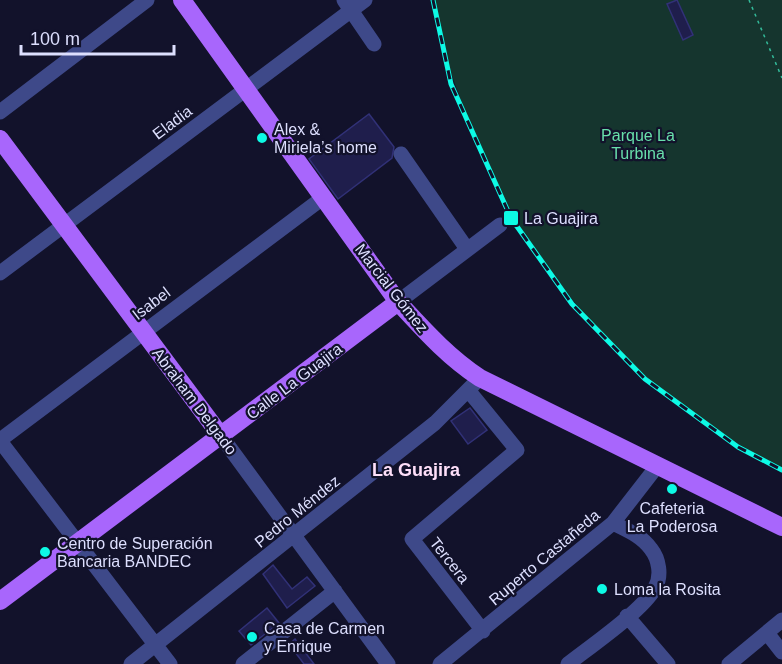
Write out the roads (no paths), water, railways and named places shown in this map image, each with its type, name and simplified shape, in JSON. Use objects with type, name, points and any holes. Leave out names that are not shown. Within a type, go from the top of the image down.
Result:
[{"type":"main road","name":"Marcial Gómez","points":[[182,0],[398,302],[474,384],[657,465],[782,528]]},
{"type":"main road","name":"Abraham Delgado","points":[[0,139],[221,436]]},
{"type":"main road","name":"Calle La Guajira","points":[[0,601],[398,302]]},
{"type":"street","points":[[0,112],[147,0]]},
{"type":"street","name":"Eladia","points":[[0,273],[247,89],[347,5],[365,0]]},
{"type":"street","points":[[347,5],[374,44]]},
{"type":"street","points":[[401,154],[467,249]]},
{"type":"street","name":"Isabel","points":[[0,440],[324,197]]},
{"type":"street","name":"Calle La Guajira","points":[[398,302],[500,225]]},
{"type":"street","name":"Tercera","points":[[474,384],[517,450],[412,539],[483,631]]},
{"type":"street","name":"Pedro Méndez","points":[[130,664],[295,536],[435,423],[474,384]]},
{"type":"street","name":"Abraham Delgado","points":[[221,436],[388,664]]},
{"type":"street","points":[[0,440],[170,664]]},
{"type":"street","name":"Ruperto Castañeda","points":[[440,664],[613,523],[657,465]]},
{"type":"street","points":[[568,664],[627,616],[656,586],[659,562],[652,549],[643,539],[613,523]]},
{"type":"street","points":[[243,664],[335,591]]},
{"type":"street","points":[[627,616],[668,664]]},
{"type":"street","points":[[729,664],[782,620]]},
{"type":"street","points":[[767,633],[782,652]]},
{"type":"railway","points":[[433,0],[451,84],[511,218],[572,304],[645,379],[738,447],[782,470]]},
{"type":"place","name":"Alex & Miriela’s home","points":[[262,138]]},
{"type":"place","name":"La Guajira","points":[[511,218]]},
{"type":"place","name":"Cafeteria La Poderosa","points":[[672,489]]},
{"type":"place","name":"Centro de Superación Bancaria BANDEC","points":[[45,552]]},
{"type":"place","name":"Loma la Rosita","points":[[602,589]]},
{"type":"place","name":"Casa de Carmen y Enrique","points":[[252,637]]},
{"type":"district","name":"La Guajira","points":[[416,470]]},
{"type":"park label","name":"Parque La Turbina","points":[[638,144]]}]
